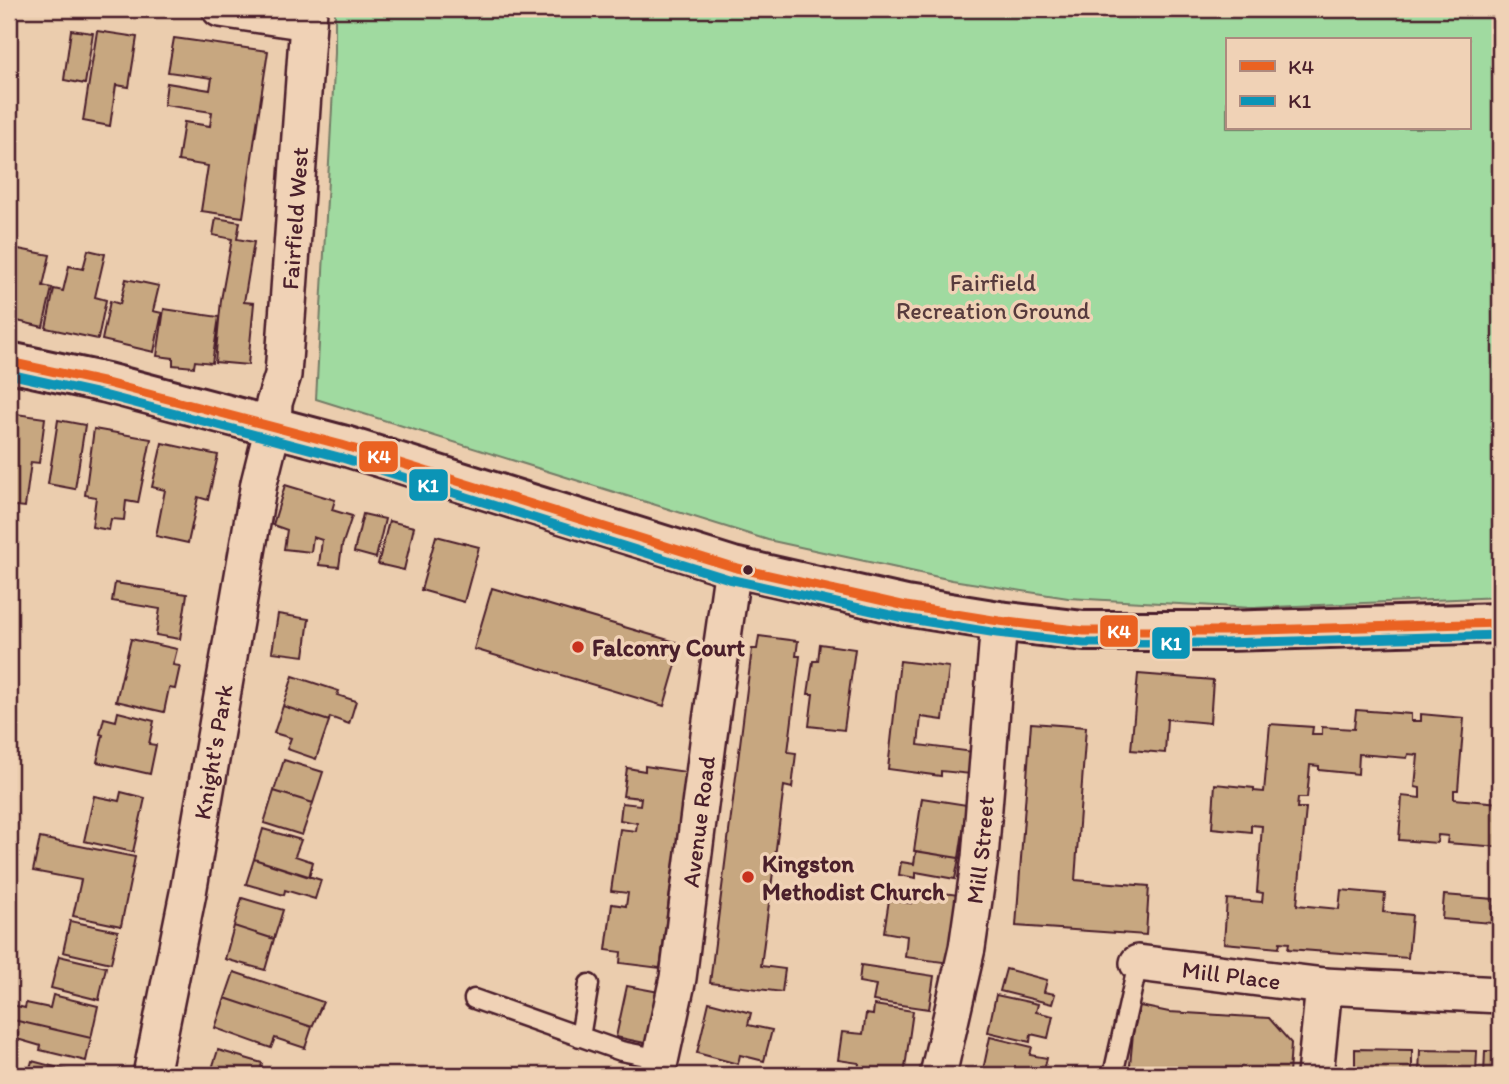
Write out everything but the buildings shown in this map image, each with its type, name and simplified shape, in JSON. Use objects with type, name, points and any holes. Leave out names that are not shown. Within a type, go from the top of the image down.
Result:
[{"type":"street","points":[[220,9],[309,15]]},
{"type":"street","name":"Fairfield West","points":[[273,427],[274,403],[283,375],[309,15]]},
{"type":"street","points":[[9,362],[119,386],[342,445],[733,567],[906,606],[1084,631],[1224,631],[1500,622]]},
{"type":"street","name":"Knight's Park","points":[[151,1075],[190,881],[259,483],[273,427]]},
{"type":"street","name":"Avenue Road","points":[[659,1067],[678,978],[733,567]]},
{"type":"street","name":"Mill Street","points":[[937,1075],[967,948],[980,858],[999,621]]},
{"type":"street","name":"Mill Place","points":[[1139,963],[1324,986],[1500,995]]},
{"type":"street","points":[[1315,1075],[1324,986]]},
{"type":"lane","points":[[1113,1075],[1139,963]]},
{"type":"lane","points":[[580,1037],[589,984]]},
{"type":"lane","points":[[474,999],[659,1067]]},
{"type":"green space","name":"Fairfield Recreation Ground","points":[[335,9],[1500,9],[1500,597],[1253,608],[1068,598],[952,580],[768,540],[316,399],[335,53]]},
{"type":"transit line","name":"K4","points":[[9,362],[107,383],[342,445],[733,567],[906,606],[1084,631],[1224,631],[1500,623]]},
{"type":"transit line","name":"K1","points":[[9,374],[104,395],[339,457],[729,579],[904,618],[1084,643],[1224,643],[1500,635]]},
{"type":"place","name":"Falconry Court","points":[[578,647]]},
{"type":"place","name":"Kingston Methodist Church","points":[[748,877]]}]
